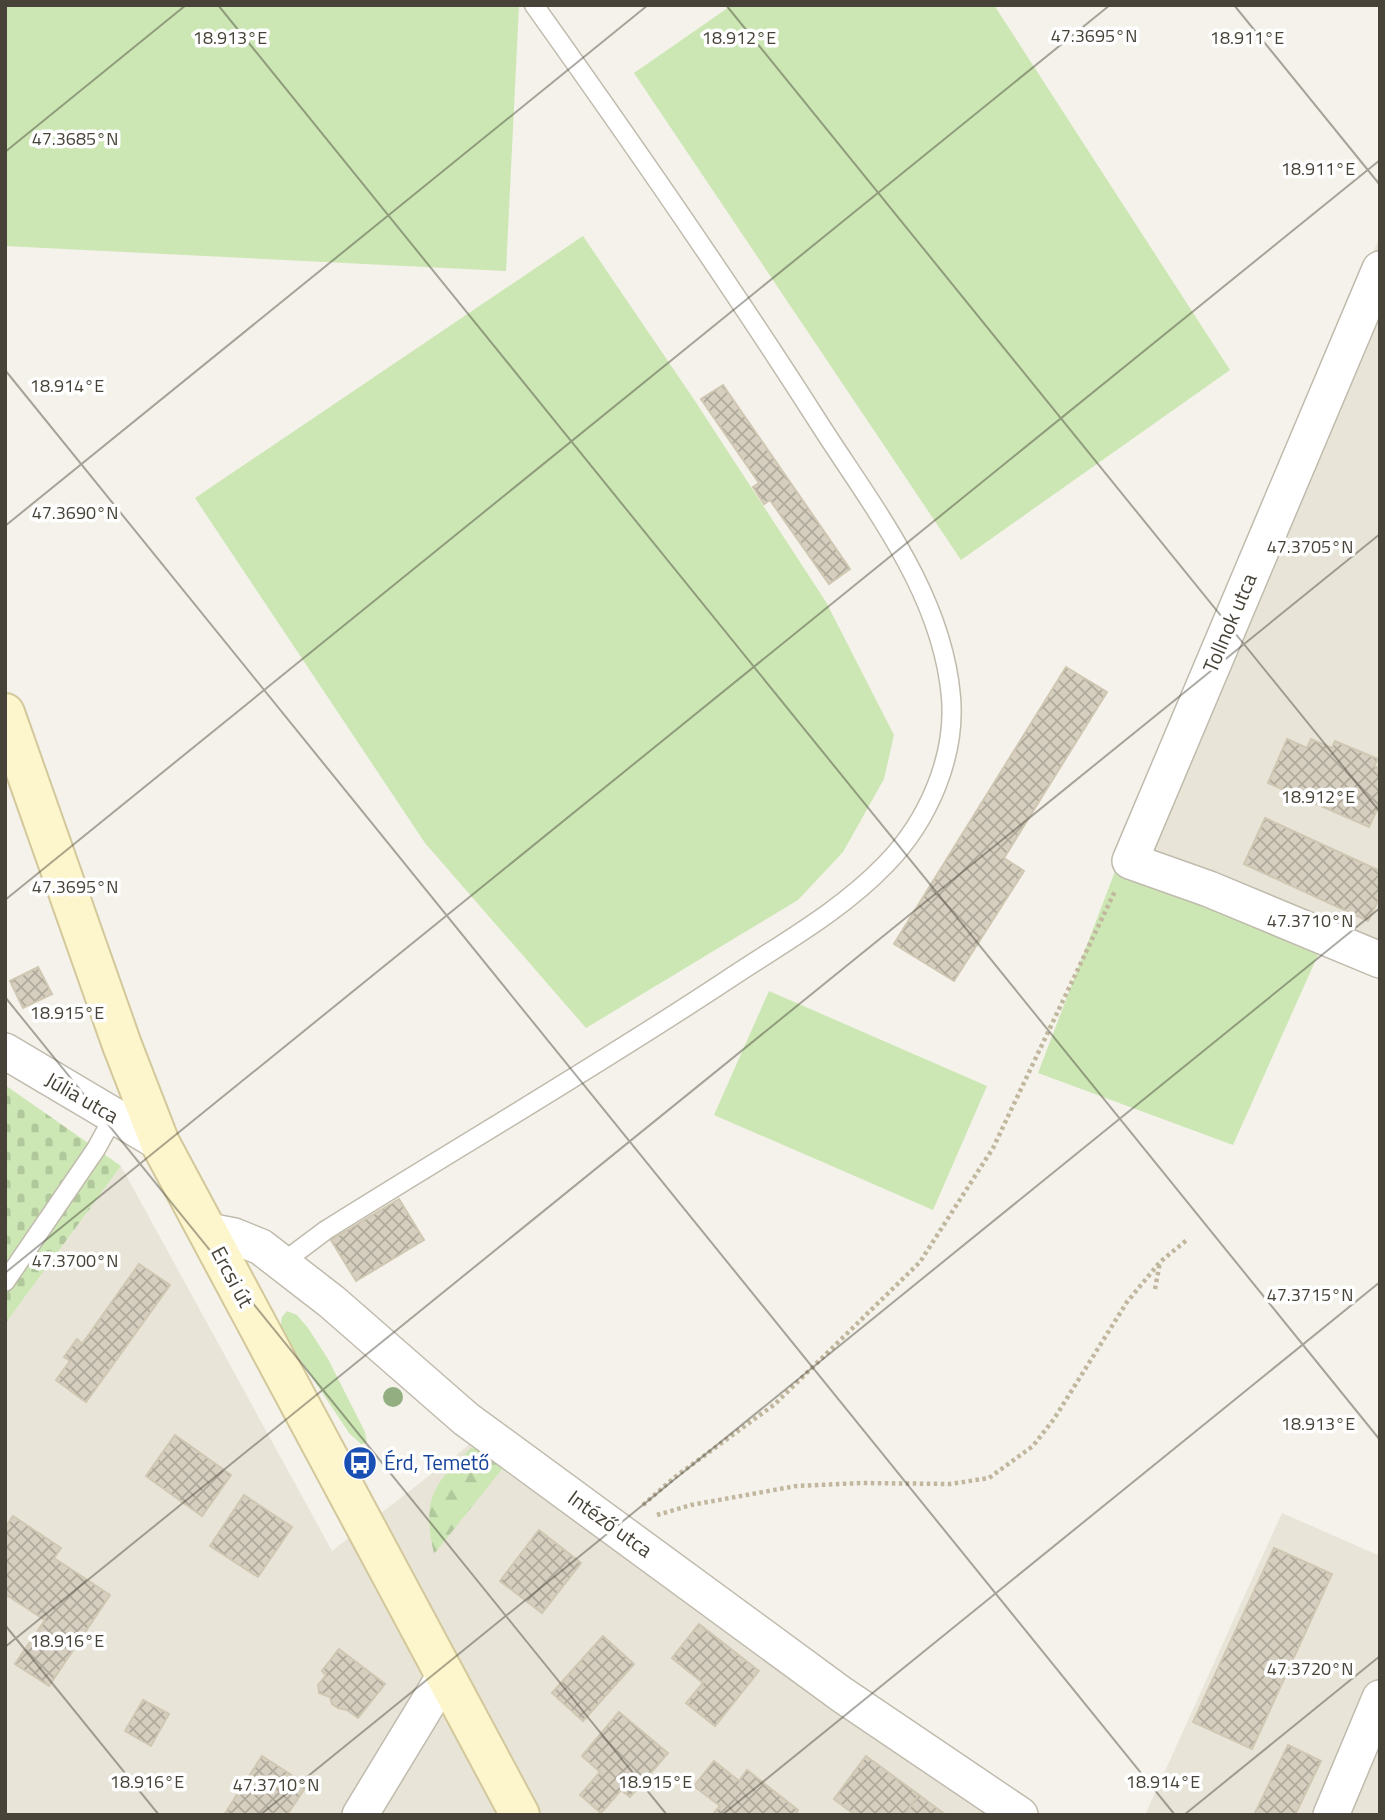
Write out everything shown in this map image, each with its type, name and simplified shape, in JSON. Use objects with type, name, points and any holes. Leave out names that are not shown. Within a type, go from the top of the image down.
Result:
[{"type":"main road","name":"Ercsi út","points":[[5,713],[122,1045],[160,1143],[520,1815]]},
{"type":"street","name":"Tollnok utca","points":[[1130,861],[1380,269]]},
{"type":"street","points":[[1130,861],[1209,889],[1380,960]]},
{"type":"street","name":"Júlia utca","points":[[5,1051],[160,1143]]},
{"type":"street","name":"Intéző utca","points":[[208,1231],[234,1236],[261,1247],[466,1419],[841,1694],[1020,1815]]},
{"type":"street","points":[[360,1815],[445,1675]]},
{"type":"street","points":[[1331,1815],[1380,1698]]},
{"type":"lane","points":[[282,1263],[326,1230],[691,1003],[833,910],[887,863],[915,826],[937,787],[949,742],[951,697],[939,637],[919,584],[779,362],[534,5]]},
{"type":"lane","points":[[5,1282],[96,1149],[114,1116]]},
{"type":"path","points":[[615,1528],[675,1477],[775,1404],[920,1262],[993,1148],[1130,861]]},
{"type":"path","points":[[615,1528],[691,1505],[796,1486],[862,1483],[950,1484],[989,1478],[1033,1447],[1054,1419],[1127,1302],[1160,1262],[1188,1239]]},
{"type":"path","points":[[1155,1289],[1160,1262]]},
{"type":"shaded area","points":[[1380,236],[1380,971],[1119,861]]},
{"type":"shaded area","points":[[121,1166],[332,1551],[469,1445],[501,1429],[1037,1815],[5,1815],[5,1324]]},
{"type":"shaded area","points":[[1282,1513],[1380,1556],[1380,1815],[1145,1815]]},
{"type":"green space","points":[[5,5],[519,5],[506,271],[5,246]]},
{"type":"green space","points":[[732,5],[994,5],[1230,370],[961,560],[634,73]]},
{"type":"green space","points":[[583,236],[826,602],[894,735],[884,779],[843,852],[798,900],[586,1028],[425,843],[195,498]]},
{"type":"green space","points":[[1119,861],[1322,946],[1233,1145],[1038,1073]]},
{"type":"green space","points":[[769,991],[987,1086],[933,1210],[714,1115]]},
{"type":"green space","points":[[5,1085],[121,1166],[5,1324]]},
{"type":"green space","points":[[287,1311],[297,1315],[328,1359],[365,1432],[367,1443],[361,1444],[349,1433],[280,1329],[282,1317]]},
{"type":"green space","points":[[471,1448],[480,1449],[503,1468],[434,1554],[429,1520],[433,1495],[447,1473]]},
{"type":"building","points":[[723,385],[850,569],[829,584],[770,500],[764,504],[753,487],[759,483],[701,399]]},
{"type":"building","points":[[1066,667],[1107,692],[1004,858],[1024,871],[954,981],[894,944]]},
{"type":"building","points":[[1287,739],[1307,748],[1311,739],[1332,748],[1335,741],[1378,759],[1374,766],[1380,769],[1380,803],[1369,827],[1268,783]]},
{"type":"building","points":[[1265,818],[1380,871],[1380,897],[1368,921],[1244,864]]},
{"type":"building","points":[[38,967],[52,994],[23,1008],[10,981]]},
{"type":"building","points":[[399,1199],[424,1240],[356,1281],[331,1240]]},
{"type":"building","points":[[139,1264],[170,1285],[86,1402],[56,1380],[70,1361],[64,1357],[77,1339],[82,1344]]},
{"type":"building","points":[[175,1435],[231,1475],[202,1516],[146,1476]]},
{"type":"building","points":[[244,1495],[292,1527],[258,1577],[210,1546]]},
{"type":"building","points":[[13,1516],[61,1548],[54,1558],[110,1595],[49,1686],[15,1664],[45,1620],[5,1594],[5,1528]]},
{"type":"building","points":[[539,1530],[581,1563],[542,1613],[500,1581]]},
{"type":"building","points":[[1274,1548],[1332,1574],[1252,1749],[1193,1722]]},
{"type":"building","points":[[699,1624],[759,1671],[715,1726],[686,1703],[703,1683],[672,1658]]},
{"type":"building","points":[[603,1636],[634,1664],[583,1721],[552,1693]]},
{"type":"building","points":[[339,1649],[385,1684],[358,1718],[332,1704],[330,1697],[319,1693],[318,1685],[326,1675],[322,1671]]},
{"type":"building","points":[[143,1700],[169,1714],[151,1746],[125,1731]]},
{"type":"building","points":[[619,1712],[668,1753],[630,1797],[621,1790],[601,1813],[580,1795],[600,1772],[582,1756]]},
{"type":"building","points":[[1288,1745],[1321,1761],[1295,1815],[1254,1815]]},
{"type":"building","points":[[262,1756],[307,1785],[287,1815],[224,1815]]},
{"type":"building","points":[[866,1756],[919,1795],[904,1815],[855,1815],[834,1799]]},
{"type":"building","points":[[714,1761],[739,1781],[747,1770],[798,1810],[795,1815],[712,1815],[720,1806],[694,1786]]},
{"type":"building","points":[[919,1795],[946,1815],[904,1815]]},
{"type":"place","name":"Érd, Temető","points":[[360,1463]]}]
